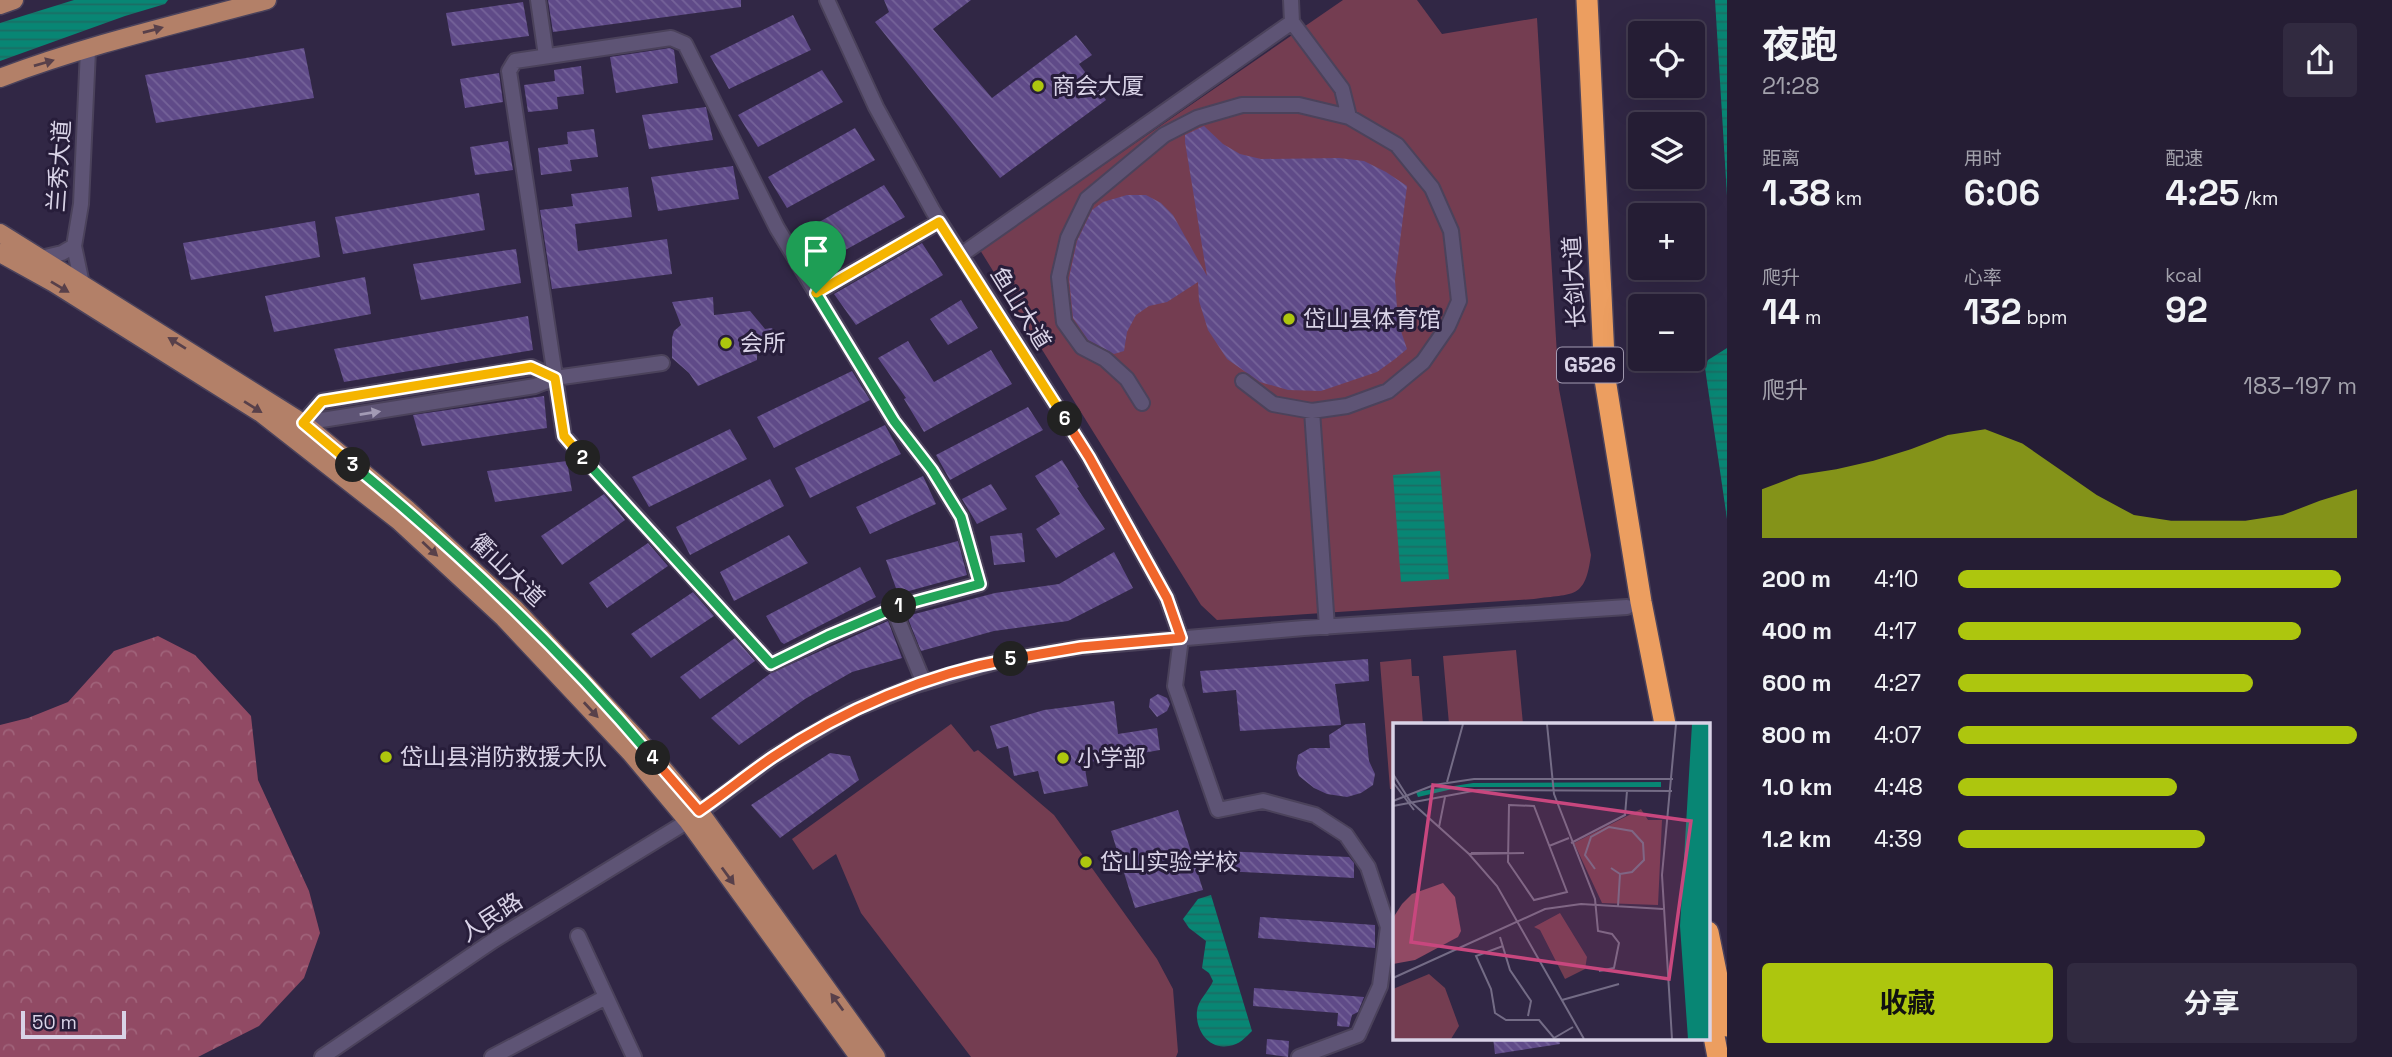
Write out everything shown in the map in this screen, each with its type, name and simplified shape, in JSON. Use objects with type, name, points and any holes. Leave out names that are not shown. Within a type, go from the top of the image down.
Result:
[{"type":"highway","name":"长剑大道","points":[[1574,0],[1591,383],[1627,607],[1651,723]]},
{"type":"highway","name":"长剑大道","points":[[1587,0],[1605,379],[1640,602],[1665,723]]},
{"type":"highway","points":[[1710,942],[1727,1026]]},
{"type":"highway","points":[[1710,1015],[1718,1057]]},
{"type":"main road","points":[[0,5],[14,0]]},
{"type":"main road","points":[[0,78],[34,65],[133,36],[267,0]]},
{"type":"main road","name":"衢山大道","points":[[0,233],[303,423],[408,510],[514,608],[640,742],[876,1057]]},
{"type":"main road","name":"衢山大道","points":[[0,254],[54,283],[261,413],[399,521],[504,618],[694,816],[859,1057]]},
{"type":"street","points":[[538,0],[546,56]]},
{"type":"street","name":"鱼山大道","points":[[827,0],[876,107],[939,222],[1089,457],[1167,598],[1181,638]]},
{"type":"street","points":[[1291,0],[1292,22],[1342,89],[1349,117]]},
{"type":"street","points":[[961,255],[1292,22]]},
{"type":"street","points":[[671,38],[685,44],[777,228],[894,421],[932,470],[961,517],[980,584],[893,608],[771,664],[564,436],[509,71],[515,61],[546,56],[671,38]]},
{"type":"street","name":"兰秀大道","points":[[82,284],[74,246],[81,204],[88,50]]},
{"type":"street","points":[[1142,403],[1127,379],[1105,359],[1082,347],[1064,322],[1059,277],[1068,238],[1087,199],[1164,135],[1197,118],[1242,105],[1299,105],[1349,117],[1397,145],[1432,188],[1451,232],[1459,302],[1448,326],[1423,362],[1388,391],[1347,406],[1312,411],[1273,404],[1243,382]]},
{"type":"street","points":[[816,293],[939,222]]},
{"type":"street","points":[[41,258],[62,253],[74,246]]},
{"type":"street","points":[[303,423],[535,386],[555,378],[662,363]]},
{"type":"street","points":[[1312,411],[1327,627]]},
{"type":"street","name":"人民路","points":[[322,1057],[494,940],[694,816],[774,757],[851,711],[924,683],[996,662],[1081,647],[1627,607]]},
{"type":"street","points":[[893,608],[924,683]]},
{"type":"street","points":[[1181,638],[1175,686],[1218,810],[1264,801],[1315,815],[1346,835],[1368,867],[1388,927],[1380,986],[1358,1035],[1298,1057]]},
{"type":"street","points":[[578,936],[634,1057]]},
{"type":"street","points":[[492,1057],[606,998]]},
{"type":"green space","points":[[158,636],[195,655],[251,716],[258,780],[309,891],[320,933],[304,978],[259,1026],[198,1057],[0,1057],[0,725],[28,718],[68,702],[114,651]]},
{"type":"shaded area","points":[[74,0],[168,0],[165,4],[0,61],[0,23]]},
{"type":"shaded area","name":"岱山县体育馆","points":[[1343,0],[1417,0],[1442,34],[1537,18],[1559,389],[1591,555],[1585,580],[1575,592],[1534,599],[1217,620],[1201,605],[980,250]]},
{"type":"shaded area","points":[[1715,0],[1727,0],[1727,196]]},
{"type":"shaded area","points":[[1727,348],[1727,519],[1705,368],[1708,360]]},
{"type":"shaded area","points":[[1440,471],[1449,579],[1401,582],[1393,475]]},
{"type":"shaded area","points":[[1516,650],[1523,723],[1449,723],[1443,656]]},
{"type":"shaded area","points":[[1411,659],[1412,676],[1419,676],[1423,723],[1393,723],[1393,789],[1390,789],[1380,662]]},
{"type":"shaded area","points":[[951,724],[974,752],[978,750],[1054,815],[1157,959],[1173,989],[1178,1052],[1176,1057],[971,1057],[861,913],[836,854],[813,870],[792,839]]},
{"type":"shaded area","points":[[1211,895],[1252,1031],[1239,1042],[1229,1046],[1215,1045],[1209,1041],[1198,1025],[1198,1007],[1213,981],[1209,973],[1202,968],[1206,941],[1189,928],[1183,919],[1198,899]]},
{"type":"building","points":[[548,0],[741,0],[741,7],[553,32]]},
{"type":"building","name":"商会大厦","points":[[884,0],[971,0],[933,29],[992,98],[1076,35],[1092,55],[1079,64],[1106,100],[1000,178],[875,22],[889,12]]},
{"type":"building","points":[[523,2],[529,36],[452,46],[446,13]]},
{"type":"building","points":[[793,15],[811,50],[729,89],[710,56]]},
{"type":"building","points":[[304,48],[314,98],[156,123],[145,75]]},
{"type":"building","points":[[670,48],[674,50],[678,83],[616,93],[610,57]]},
{"type":"building","points":[[581,66],[584,94],[557,97],[558,109],[528,112],[524,85],[555,81],[554,70]]},
{"type":"building","points":[[822,70],[843,102],[758,147],[738,115]]},
{"type":"building","points":[[499,73],[503,102],[465,108],[460,79]]},
{"type":"building","points":[[706,107],[713,140],[649,149],[642,115]]},
{"type":"building","points":[[1204,126],[1223,144],[1240,154],[1261,159],[1339,158],[1364,161],[1407,186],[1395,280],[1398,322],[1407,349],[1377,372],[1321,391],[1288,390],[1260,382],[1227,359],[1208,330],[1199,301],[1198,282],[1167,302],[1149,306],[1136,315],[1127,332],[1124,351],[1114,354],[1088,340],[1073,318],[1069,278],[1077,241],[1092,210],[1103,202],[1127,195],[1146,195],[1161,203],[1173,215],[1207,276],[1185,142],[1185,135]]},
{"type":"building","points":[[855,128],[875,160],[787,208],[768,177]]},
{"type":"building","points":[[594,129],[598,157],[570,160],[572,171],[541,175],[538,148],[568,144],[567,132]]},
{"type":"building","points":[[508,141],[513,170],[475,175],[470,147]]},
{"type":"building","points":[[733,166],[739,199],[658,211],[651,177]]},
{"type":"building","points":[[884,185],[905,217],[820,264],[800,233]]},
{"type":"building","points":[[628,187],[632,217],[575,224],[578,251],[667,239],[672,274],[552,289],[540,210],[573,206],[571,194]]},
{"type":"building","points":[[479,193],[485,230],[343,254],[335,217]]},
{"type":"building","points":[[315,221],[320,257],[191,280],[183,243]]},
{"type":"building","points":[[922,243],[943,275],[856,325],[834,294]]},
{"type":"building","points":[[516,249],[521,283],[421,300],[413,264]]},
{"type":"building","points":[[365,277],[371,314],[274,332],[265,296]]},
{"type":"building","name":"会所","points":[[713,297],[714,315],[750,311],[765,329],[772,328],[783,348],[757,352],[757,360],[698,386],[689,373],[672,358],[672,338],[674,331],[681,325],[672,302]]},
{"type":"building","points":[[961,300],[978,328],[948,345],[930,319]]},
{"type":"building","points":[[528,316],[533,350],[344,382],[334,349]]},
{"type":"building","points":[[908,341],[934,382],[991,350],[1012,384],[924,432],[904,399],[906,398],[878,358]]},
{"type":"building","points":[[852,371],[870,400],[774,448],[757,417]]},
{"type":"building","points":[[544,396],[547,428],[422,446],[413,415]]},
{"type":"building","points":[[1028,407],[1043,430],[950,480],[936,455]]},
{"type":"building","points":[[885,425],[901,454],[810,498],[795,468]]},
{"type":"building","points":[[730,429],[747,459],[649,507],[632,477]]},
{"type":"building","points":[[1062,460],[1105,529],[1056,558],[1036,529],[1060,514],[1035,476]]},
{"type":"building","points":[[567,461],[572,491],[495,502],[487,471]]},
{"type":"building","points":[[923,476],[936,504],[870,534],[856,507]]},
{"type":"building","points":[[770,479],[784,506],[690,555],[676,527]]},
{"type":"building","points":[[991,484],[1007,509],[977,524],[962,499]]},
{"type":"building","points":[[604,494],[625,520],[562,565],[541,536]]},
{"type":"building","points":[[1022,533],[1025,562],[994,565],[990,536]]},
{"type":"building","points":[[789,535],[808,563],[734,601],[720,572]]},
{"type":"building","points":[[958,541],[967,575],[898,594],[886,560]]},
{"type":"building","points":[[648,543],[668,566],[607,608],[589,583]]},
{"type":"building","points":[[1114,552],[1133,588],[1068,621],[994,631],[921,651],[907,616],[995,593],[1059,584]]},
{"type":"building","points":[[860,567],[876,597],[784,644],[781,642],[766,616]]},
{"type":"building","points":[[693,592],[714,616],[651,658],[631,634]]},
{"type":"building","points":[[888,621],[902,658],[852,672],[805,699],[739,745],[711,718],[771,673]]},
{"type":"building","points":[[735,638],[755,661],[700,699],[680,677]]},
{"type":"building","points":[[1368,659],[1369,681],[1335,684],[1341,725],[1240,731],[1236,690],[1203,693],[1200,671]]},
{"type":"building","points":[[1158,694],[1167,698],[1170,704],[1167,711],[1157,717],[1149,707],[1150,699]]},
{"type":"building","points":[[1114,701],[1118,734],[1157,728],[1160,750],[1084,763],[1088,786],[1044,794],[1038,771],[1014,776],[1008,746],[997,749],[990,726],[1044,710]]},
{"type":"building","points":[[1365,723],[1369,761],[1375,774],[1373,785],[1361,793],[1347,797],[1327,794],[1299,776],[1296,768],[1298,755],[1310,748],[1330,748],[1329,735],[1346,724]]},
{"type":"building","points":[[830,753],[850,756],[859,780],[780,838],[751,805]]},
{"type":"building","points":[[1178,810],[1203,890],[1135,908],[1111,831]]},
{"type":"building","points":[[1222,851],[1349,857],[1354,863],[1354,878],[1223,871]]},
{"type":"building","points":[[1260,917],[1375,925],[1375,948],[1258,938]]},
{"type":"building","points":[[1254,988],[1364,997],[1358,1012],[1352,1015],[1349,1027],[1337,1026],[1338,1013],[1253,1006]]},
{"type":"building","points":[[1267,1039],[1289,1041],[1288,1057],[1266,1054]]},
{"type":"building","points":[[1493,1040],[1559,1040],[1560,1044],[1495,1054]]},
{"type":"place","name":"商会大厦","points":[[1038,86]]},
{"type":"place","name":"岱山县体育馆","points":[[1289,319]]},
{"type":"place","name":"会所","points":[[726,343]]},
{"type":"place","name":"岱山县消防救援大队","points":[[386,757]]},
{"type":"place","name":"小学部","points":[[1063,758]]},
{"type":"place","name":"岱山实验学校","points":[[1086,862]]},
{"type":"route","points":[[939,222],[1089,457],[1167,598],[1181,638],[1081,647],[996,662],[916,685],[851,711],[774,757],[699,811],[640,742],[514,608],[408,510],[303,423],[322,401],[531,367],[555,378],[564,436],[771,664],[893,608],[980,584],[961,517],[932,470],[894,421],[816,293],[939,222]]}]
